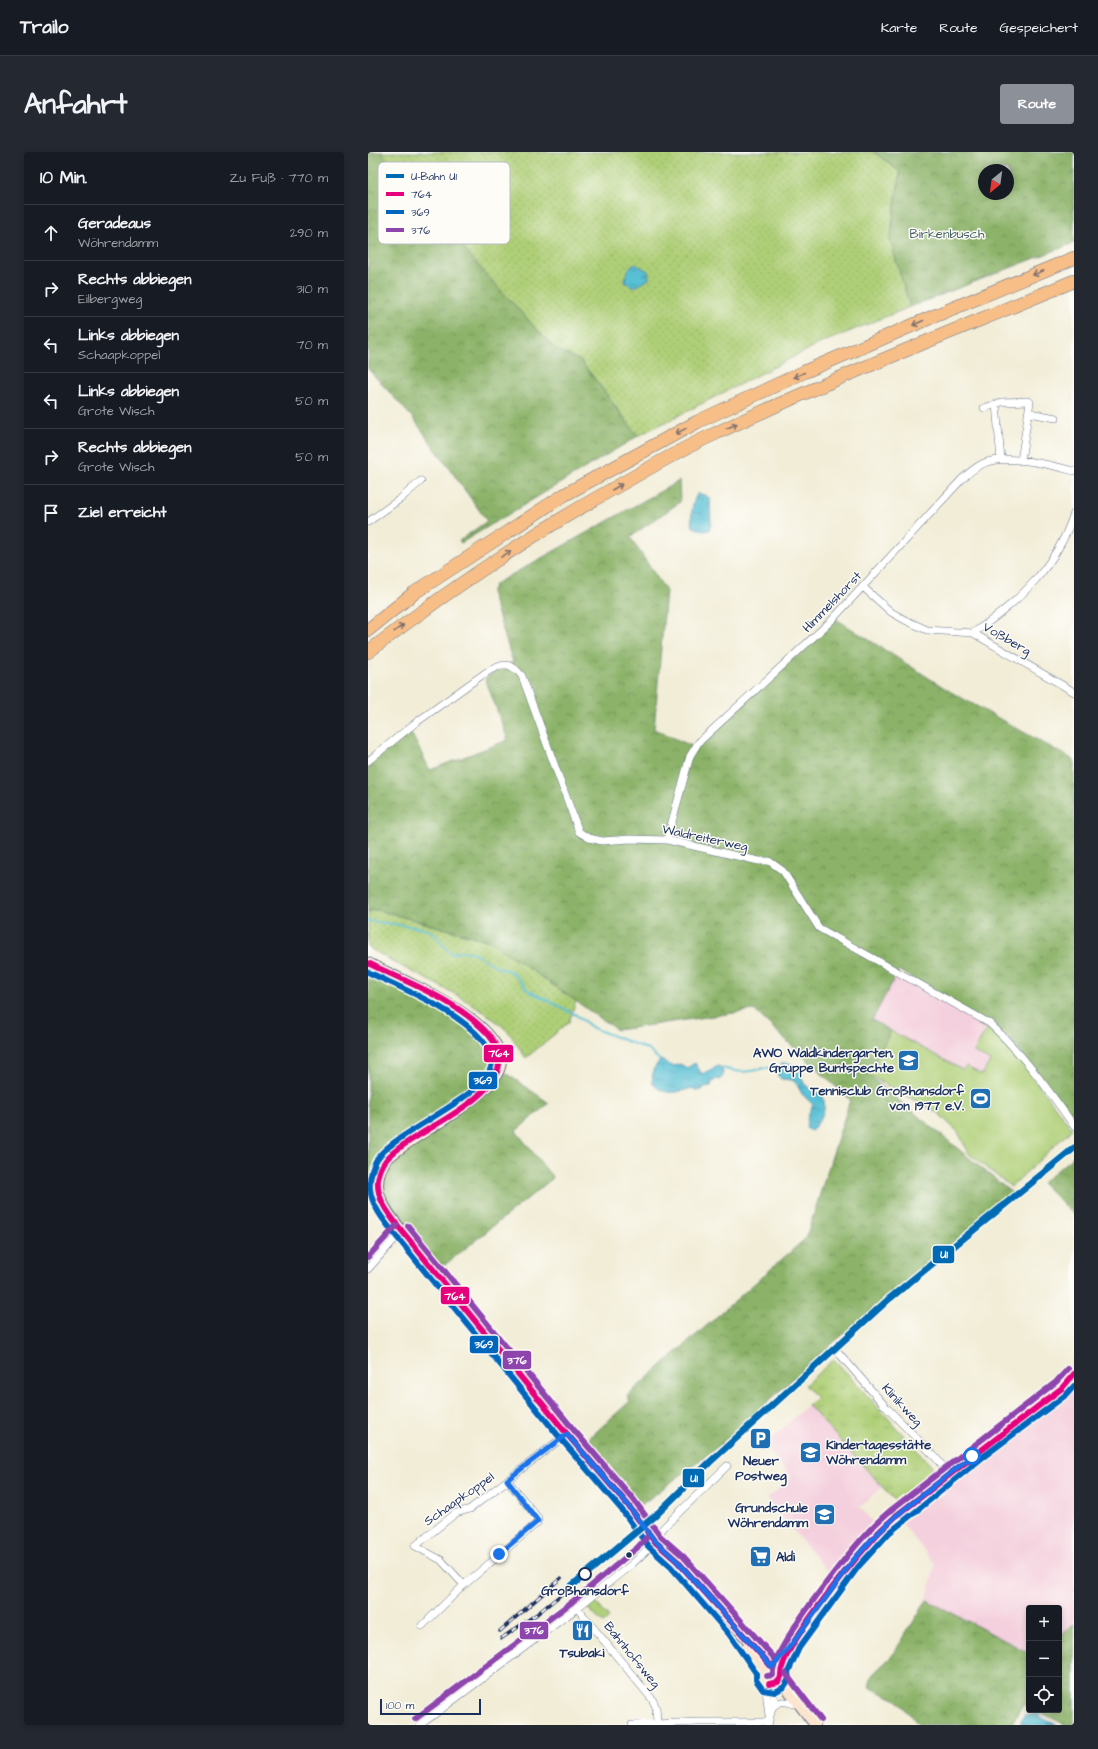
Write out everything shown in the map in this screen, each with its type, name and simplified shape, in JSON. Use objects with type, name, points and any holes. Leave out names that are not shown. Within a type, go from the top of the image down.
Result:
[{"type":"highway","points":[[368,630],[414,593],[564,495],[698,422],[896,332],[1074,258]]},
{"type":"highway","points":[[368,652],[427,607],[499,558],[573,512],[706,438],[815,389],[1074,281]]},
{"type":"main road","points":[[368,963],[459,1009],[474,1021],[493,1041],[500,1061],[496,1075],[474,1099],[391,1155],[379,1168],[376,1174],[374,1187],[378,1198],[402,1231],[567,1434],[628,1505],[654,1540],[677,1561],[735,1628],[794,1704],[805,1713]]},
{"type":"main road","points":[[773,1676],[815,1725]]},
{"type":"street","points":[[984,408],[996,404],[1028,401],[1031,404],[1021,461]]},
{"type":"street","points":[[996,404],[1001,460]]},
{"type":"street","points":[[1030,413],[1056,418]]},
{"type":"street","name":"Himmelshorst","points":[[667,840],[690,756],[698,744],[813,640],[962,479],[990,461],[1001,460],[1021,461],[1074,471]]},
{"type":"street","points":[[368,522],[400,499],[421,481]]},
{"type":"street","points":[[973,633],[1005,611],[1036,581],[1060,547],[1074,513]]},
{"type":"street","name":"Voßberg","points":[[863,587],[891,612],[917,626],[936,631],[973,633],[1074,692]]},
{"type":"street","name":"Waldreiterweg","points":[[368,761],[414,724],[496,666],[506,665],[516,668],[522,676],[579,832],[589,838],[602,841],[630,838],[667,840],[759,861],[769,861],[783,871],[819,928],[989,1022],[1008,1041],[1042,1081],[1074,1126]]},
{"type":"street","points":[[368,1269],[402,1231]]},
{"type":"street","name":"Klinikweg","points":[[837,1351],[885,1406],[936,1458],[949,1474]]},
{"type":"street","points":[[768,1721],[773,1676],[792,1644],[852,1562],[873,1538],[896,1516],[1062,1388],[1074,1374]]},
{"type":"street","name":"Schaapkoppel","points":[[464,1585],[441,1560],[415,1546],[456,1513],[470,1509],[567,1434]]},
{"type":"street","points":[[420,1725],[577,1608],[644,1553],[664,1527],[727,1466]]},
{"type":"street","points":[[422,1626],[464,1585],[537,1523],[538,1518],[507,1480]]},
{"type":"street","name":"Bahnhofsweg","points":[[577,1608],[652,1699],[656,1707],[657,1723]]},
{"type":"street","points":[[768,1721],[772,1708],[773,1676]]},
{"type":"street","points":[[772,1708],[776,1704],[783,1701],[794,1704]]},
{"type":"street","points":[[632,1725],[657,1723],[683,1724],[768,1721]]},
{"type":"shaded area","points":[[896,975],[988,1026],[974,1052],[990,1061],[982,1075],[966,1065],[963,1070],[872,1020]]},
{"type":"shaded area","points":[[1074,1384],[1074,1624],[1062,1634],[1062,1605],[1026,1605],[1026,1651],[927,1600],[935,1564],[902,1523]]},
{"type":"shaded area","name":"Grundschule Wöhrendamm","points":[[808,1405],[882,1487],[860,1507],[873,1523],[829,1573],[767,1499],[791,1477],[764,1445]]},
{"type":"green space","points":[[368,152],[381,152],[390,162],[378,162],[378,244],[460,244],[555,349],[581,361],[638,436],[461,543],[459,541],[487,521],[413,418],[368,369]]},
{"type":"green space","points":[[381,152],[874,152],[900,172],[890,240],[910,307],[821,343],[638,436],[581,361],[555,350],[459,244],[510,244],[510,162],[389,162]]},
{"type":"green space","name":"Birkenbusch","points":[[874,152],[1074,152],[1074,243],[910,307],[890,240],[900,172]]},
{"type":"green space","points":[[679,481],[680,502],[630,537],[666,591],[654,729],[694,747],[836,619],[951,692],[1074,760],[1074,1122],[1010,1039],[899,970],[872,1020],[891,1031],[868,1075],[1012,1193],[827,1348],[719,1446],[641,1505],[585,1442],[630,1401],[627,1396],[806,1238],[850,1100],[754,1010],[617,1030],[490,941],[378,910],[368,911],[368,758],[409,729],[430,770],[508,740],[485,678],[513,662],[491,592],[495,584]]},
{"type":"green space","points":[[378,910],[490,941],[576,1001],[569,1022],[526,1058],[506,1029],[487,1014],[454,993],[368,947],[368,911]]},
{"type":"green space","points":[[368,970],[464,1020],[480,1034],[490,1047],[497,1067],[549,1103],[516,1131],[553,1178],[441,1268],[368,1179]]},
{"type":"green space","name":"Tennisclub Großhansdorf von 1977 e.V.","points":[[988,1026],[1011,1048],[1072,1129],[1011,1187],[969,1154],[958,1132],[938,1113],[868,1075],[891,1031],[963,1070],[966,1066],[982,1075],[990,1061],[974,1052]]},
{"type":"green space","points":[[1074,1156],[1074,1214],[1042,1183]]},
{"type":"green space","points":[[834,1359],[936,1471],[897,1503],[808,1405],[817,1398],[805,1385]]},
{"type":"green space","points":[[592,1598],[609,1618],[603,1623],[584,1605]]},
{"type":"green space","points":[[927,1600],[1026,1651],[1026,1706],[1023,1704],[1011,1725],[919,1725],[897,1700],[869,1687],[872,1675],[892,1656]]},
{"type":"green space","points":[[1074,1624],[1074,1725],[1066,1725],[1042,1713],[1062,1713],[1062,1634]]},
{"type":"water","points":[[635,264],[648,271],[649,279],[634,287],[625,282],[627,272]]},
{"type":"water","points":[[697,494],[706,495],[710,499],[711,524],[709,530],[703,531],[693,527],[692,510]]},
{"type":"water","points":[[660,1060],[673,1066],[680,1064],[687,1068],[695,1063],[702,1074],[718,1066],[722,1068],[723,1076],[720,1080],[717,1079],[712,1082],[711,1086],[704,1087],[703,1089],[697,1091],[692,1088],[675,1092],[666,1092],[652,1083],[653,1070]]},
{"type":"water","points":[[782,1063],[792,1064],[802,1069],[801,1077],[805,1085],[817,1093],[822,1094],[824,1100],[823,1114],[811,1131],[806,1128],[808,1115],[813,1105],[802,1094],[796,1083],[792,1080],[781,1079],[777,1075]]},
{"type":"water","points":[[1034,1713],[1042,1713],[1038,1716],[1057,1725],[1021,1725],[1021,1720],[1024,1715],[1035,1715]]},
{"type":"waterway","points":[[368,921],[411,926],[432,932],[453,954],[459,951],[472,952],[497,967],[512,972],[529,991],[576,1015],[593,1028],[647,1049],[660,1060]]},
{"type":"waterway","points":[[722,1068],[744,1072],[766,1068],[778,1069]]},
{"type":"railway","points":[[500,1631],[561,1578]]},
{"type":"railway","points":[[502,1638],[537,1614],[568,1589]]},
{"type":"metro line","name":"U1","points":[[568,1589],[655,1516],[710,1462],[889,1299],[1074,1148]]},
{"type":"transit line","name":"764","points":[[368,963],[431,993],[462,1011],[488,1034],[499,1054],[497,1073],[484,1090],[465,1106],[400,1148],[383,1164],[378,1180],[378,1187],[379,1194],[385,1208],[393,1220],[567,1434],[628,1505],[654,1541],[677,1561],[771,1666]]},
{"type":"transit line","name":"369","points":[[368,972],[429,1001],[459,1019],[482,1040],[488,1049],[492,1060],[491,1067],[485,1078],[473,1090],[406,1134],[380,1155],[373,1166],[370,1180],[371,1196],[376,1208],[383,1220],[561,1439],[622,1510],[648,1546],[671,1567],[729,1634],[756,1673],[756,1680],[763,1690],[775,1692],[784,1687],[789,1679],[788,1672],[799,1648],[858,1567],[889,1533],[983,1457],[1067,1394],[1074,1386]]},
{"type":"transit line","name":"376","points":[[368,1257],[396,1226]]},
{"type":"transit line","name":"376","points":[[408,1226],[573,1429],[634,1500],[660,1536],[683,1556],[777,1661]]},
{"type":"transit line","name":"376","points":[[767,1676],[773,1675],[775,1663],[783,1646],[811,1603],[857,1544],[873,1527],[891,1510],[1056,1382],[1068,1369]]},
{"type":"transit line","name":"764","points":[[769,1684],[778,1682],[781,1677],[783,1665],[803,1628],[849,1567],[878,1534],[896,1516],[1062,1388],[1074,1374]]},
{"type":"transit line","name":"376","points":[[415,1719],[572,1602],[638,1547],[648,1536]]},
{"type":"transit line","name":"376","points":[[786,1674],[821,1720]]},
{"type":"place","name":"AWO Waldkindergarten, Gruppe Buntspechte","points":[[909,1060]]},
{"type":"place","name":"Tennisclub Großhansdorf von 1977 e.V.","points":[[980,1098]]},
{"type":"place","name":"Neuer Postweg","points":[[761,1439]]},
{"type":"place","name":"Kindertagesstätte Wöhrendamm","points":[[810,1452]]},
{"type":"place","name":"Grundschule Wöhrendamm","points":[[824,1515]]},
{"type":"place","name":"Aldi","points":[[760,1557]]},
{"type":"place","name":"Großhansdorf","points":[[585,1574]]},
{"type":"place","name":"Tsubaki","points":[[582,1631]]},
{"type":"route","points":[[499,1554],[538,1521],[538,1518],[507,1480],[567,1434],[628,1505],[654,1540],[677,1561],[735,1628],[771,1666],[773,1666],[792,1644],[852,1562],[873,1538],[896,1516],[972,1456]]}]
